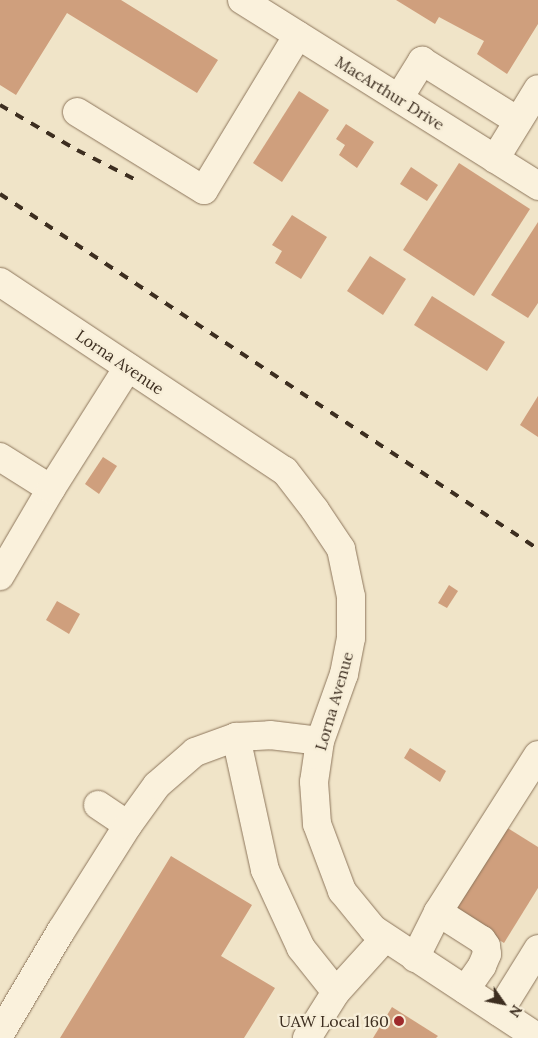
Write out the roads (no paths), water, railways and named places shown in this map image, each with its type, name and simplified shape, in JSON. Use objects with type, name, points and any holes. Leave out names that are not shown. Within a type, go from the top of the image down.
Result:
[{"type":"street","name":"MacArthur Drive","points":[[242,0],[538,186]]},
{"type":"street","points":[[76,112],[204,190],[298,35]]},
{"type":"street","points":[[399,98],[422,61],[518,121]]},
{"type":"street","points":[[495,159],[538,89]]},
{"type":"street","name":"Lorna Avenue","points":[[0,282],[285,471],[315,510],[341,549],[351,597],[351,638],[344,674],[320,740],[314,782],[317,824],[342,892],[373,929],[385,938],[538,1038]]},
{"type":"street","points":[[0,576],[51,489],[128,367]]},
{"type":"street","points":[[0,457],[51,489]]},
{"type":"street","points":[[0,1034],[128,825],[157,785],[195,752],[236,737],[270,735],[320,740]]},
{"type":"street","points":[[236,737],[265,870],[301,948],[336,992]]},
{"type":"street","points":[[415,958],[438,912],[538,756]]},
{"type":"street","points":[[98,805],[128,825]]},
{"type":"street","points":[[438,912],[482,940],[486,946],[487,954],[482,966],[464,990]]},
{"type":"street","points":[[307,1038],[336,992],[385,938]]},
{"type":"street","points":[[499,1012],[538,949]]},
{"type":"railway","points":[[0,105],[77,150],[138,181]]},
{"type":"railway","points":[[0,194],[538,549]]},
{"type":"place","name":"UAW Local 160","points":[[399,1021]]}]
